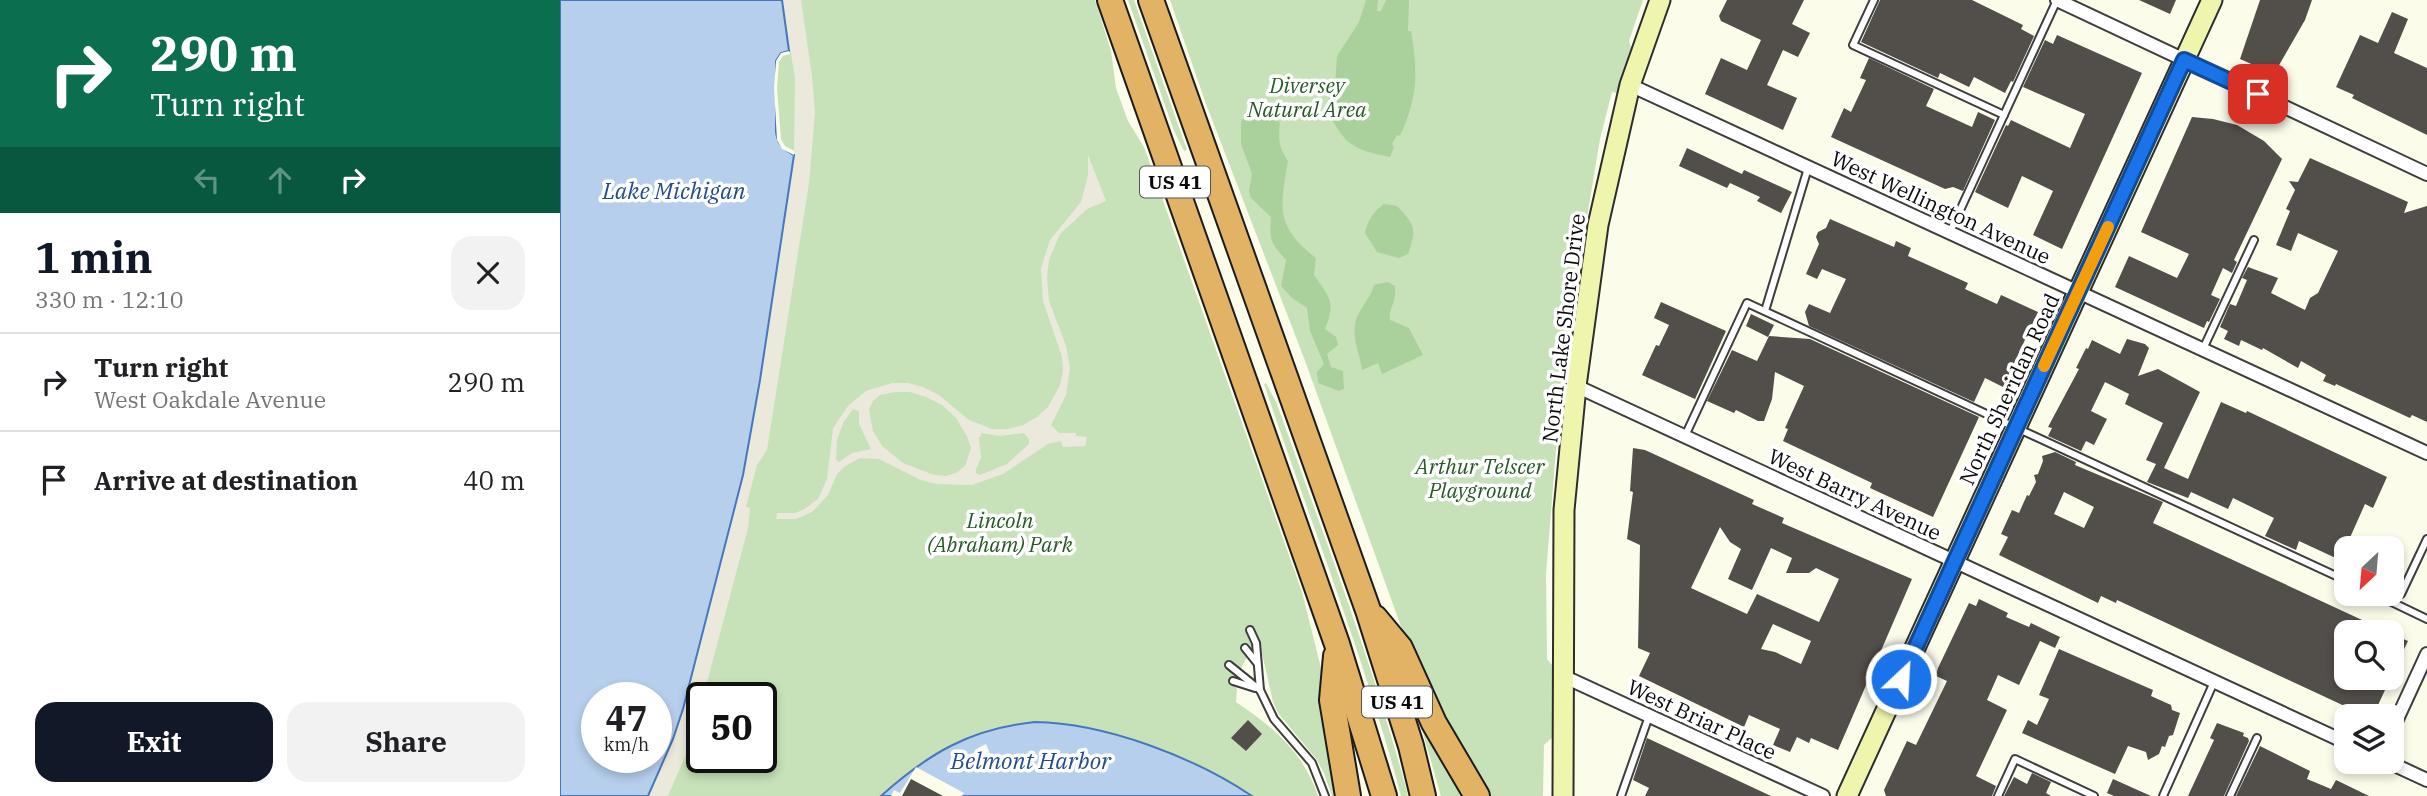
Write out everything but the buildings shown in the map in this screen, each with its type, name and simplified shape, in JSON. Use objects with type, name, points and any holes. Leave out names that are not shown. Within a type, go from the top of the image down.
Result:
[{"type":"highway","name":"US 41","points":[[1110,0],[1337,644],[1384,796]]},
{"type":"highway","name":"US 41","points":[[1151,0],[1368,610],[1411,746],[1423,796]]},
{"type":"highway","points":[[1368,610],[1400,648],[1434,723],[1477,796]]},
{"type":"highway","points":[[1337,644],[1332,700],[1348,796]]},
{"type":"main road","name":"North Lake Shore Drive","points":[[1563,796],[1564,510],[1577,386],[1598,225],[1630,85],[1660,0]]},
{"type":"main road","name":"North Sheridan Road","points":[[1847,796],[2212,0]]},
{"type":"street","points":[[2057,0],[2427,174]]},
{"type":"street","name":"West Wellington Avenue","points":[[1630,85],[2427,453]]},
{"type":"street","name":"West Barry Avenue","points":[[1577,386],[2334,737]]},
{"type":"street","points":[[2404,704],[2427,654]]},
{"type":"street","name":"West Briar Place","points":[[1564,677],[1823,796]]},
{"type":"street","points":[[2404,769],[2427,780]]},
{"type":"lane","points":[[1874,0],[1853,45],[2004,115]]},
{"type":"lane","points":[[1950,233],[2057,0]]},
{"type":"lane","points":[[1765,311],[1808,167]]},
{"type":"lane","points":[[2203,349],[2254,240]]},
{"type":"lane","points":[[1685,436],[1747,303],[2334,575]]},
{"type":"lane","points":[[2404,590],[2427,538]]},
{"type":"lane","points":[[2400,606],[2427,619]]},
{"type":"lane","points":[[1250,630],[1256,643],[1260,690],[1274,719],[1312,763],[1325,796]]},
{"type":"lane","points":[[1245,648],[1257,663]]},
{"type":"lane","points":[[1229,665],[1260,690]]},
{"type":"lane","points":[[1233,681],[1260,690]]},
{"type":"lane","points":[[2163,796],[2214,682]]},
{"type":"lane","points":[[1620,796],[1649,716]]},
{"type":"lane","points":[[2230,796],[2257,738]]},
{"type":"lane","points":[[1998,796],[2015,760],[2094,796]]},
{"type":"green space","name":"Lincoln (Abraham) Park","points":[[782,0],[1095,0],[1111,51],[1116,88],[1128,121],[1144,147],[1302,592],[1321,668],[1341,796],[1332,796],[1317,760],[1278,713],[1261,649],[1247,657],[1233,684],[1237,689],[1236,702],[1285,742],[1304,767],[1318,796],[648,796],[658,773],[672,773],[672,741],[686,697],[686,773],[777,773],[777,682],[690,682],[743,475],[794,155],[777,140],[776,61],[789,50]]},
{"type":"green space","points":[[1128,0],[1134,0],[1187,150],[1184,151],[1174,131]]},
{"type":"green space","points":[[1170,0],[1643,0],[1629,41],[1631,48],[1617,93],[1612,92],[1600,139],[1565,349],[1570,355],[1563,424],[1558,424],[1546,574],[1547,659],[1557,671],[1556,734],[1544,745],[1543,796],[1486,796],[1420,672],[1304,358],[1206,104]]},
{"type":"green space","points":[[1366,0],[1378,0],[1377,11],[1381,11],[1386,0],[1409,0],[1408,31],[1411,31],[1413,46],[1415,85],[1406,122],[1400,136],[1397,135],[1392,144],[1394,147],[1390,157],[1365,151],[1350,143],[1325,108],[1335,85],[1337,56],[1359,22]]},
{"type":"green space","points":[[1256,110],[1271,110],[1280,123],[1280,143],[1288,161],[1283,191],[1284,215],[1293,236],[1316,258],[1314,275],[1330,300],[1325,329],[1336,337],[1338,345],[1327,354],[1331,367],[1343,371],[1344,389],[1339,391],[1318,383],[1317,372],[1324,364],[1310,331],[1307,308],[1281,286],[1286,260],[1272,241],[1271,217],[1251,198],[1249,191],[1252,174],[1241,144],[1241,122]]},
{"type":"green space","points":[[1384,204],[1397,206],[1413,228],[1408,254],[1399,258],[1377,252],[1365,233],[1372,217]]},
{"type":"green space","points":[[1387,282],[1395,286],[1390,320],[1409,328],[1423,355],[1382,374],[1378,363],[1362,370],[1355,327],[1358,315],[1374,285]]},
{"type":"green space","points":[[1266,383],[1277,404],[1347,599],[1408,796],[1401,796],[1370,692],[1264,384]]},
{"type":"green space","points":[[1414,702],[1468,796],[1441,796]]},
{"type":"shaded area","points":[[782,0],[801,0],[815,113],[809,183],[767,450],[757,465],[746,507],[750,508],[748,528],[707,682],[690,682],[743,475],[760,380],[794,155],[795,78]]},
{"type":"shaded area","points":[[1088,155],[1106,201],[1087,209],[1060,234],[1049,260],[1047,277],[1049,301],[1066,346],[1070,368],[1066,395],[1051,425],[1059,433],[1076,433],[1076,436],[1087,437],[1085,446],[1063,447],[1061,441],[1048,444],[1003,474],[972,485],[936,484],[921,480],[879,459],[860,458],[837,474],[828,495],[812,512],[796,519],[776,519],[777,513],[795,513],[818,499],[827,479],[833,428],[848,406],[866,391],[892,383],[923,387],[939,395],[969,420],[992,429],[1023,425],[1048,407],[1060,385],[1063,371],[1062,357],[1043,301],[1041,268],[1050,240],[1081,202],[1088,175]],"holes":[[[910,392],[926,397],[942,405],[956,418],[971,448],[965,466],[946,476],[934,475],[903,463],[882,446],[873,431],[869,410],[880,395]],[[853,409],[859,411],[859,424],[871,449],[852,453],[839,462],[836,460],[837,440],[843,423]],[[982,433],[1000,436],[1024,433],[1029,444],[1007,464],[980,475],[976,473],[981,458],[979,438]]]},
{"type":"shaded area","points":[[686,697],[686,755],[668,796],[648,796],[658,773],[672,773],[672,741]]},
{"type":"water","name":"Lake Michigan","points":[[560,0],[782,0],[789,51],[781,53],[776,61],[776,132],[782,146],[794,155],[743,475],[690,682],[686,682],[683,709],[672,741],[672,682],[581,682],[581,773],[658,773],[648,796],[560,796]]},
{"type":"water","name":"Belmont Harbor","points":[[1035,722],[1090,728],[1148,745],[1203,768],[1252,796],[881,796],[916,767],[970,737],[990,730]]},
{"type":"pier","points":[[789,51],[790,54],[783,56],[779,62],[777,88],[781,139],[785,146],[794,151],[794,155],[782,149],[777,140],[774,88],[776,61],[781,53]]},
{"type":"pier","points":[[986,744],[993,761],[984,764],[983,761],[963,770],[959,759],[979,751],[978,748]]},
{"type":"pier","points":[[916,767],[964,793],[962,796],[891,796],[894,790],[900,793]]},
{"type":"slow traffic","points":[[2044,366],[2108,227]]},
{"type":"route","points":[[1901,679],[2184,60],[2258,94]]},
{"type":"park label","name":"Diversey Natural Area","points":[[1307,97]]},
{"type":"park label","name":"Arthur Telscer Playground","points":[[1480,478]]}]
